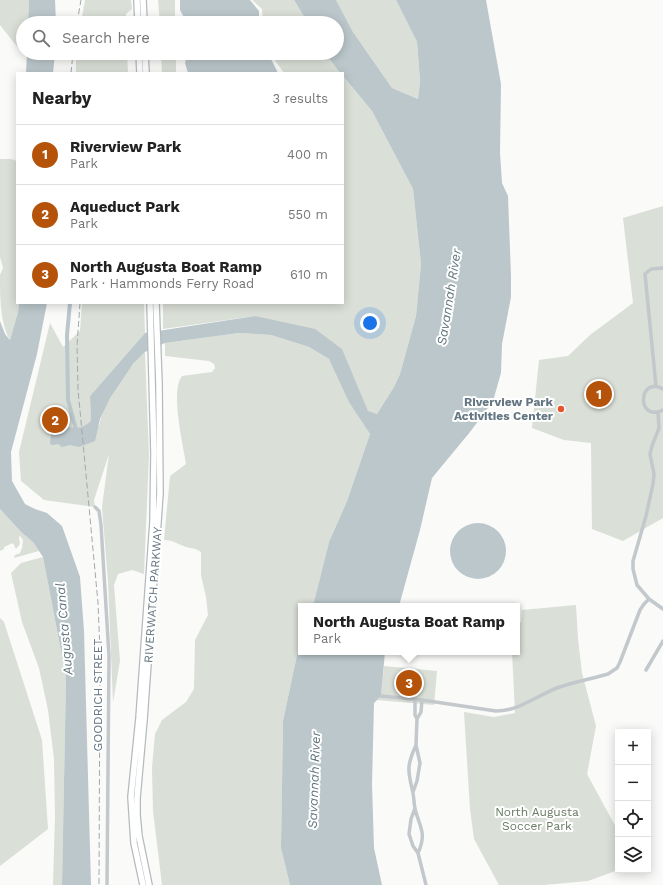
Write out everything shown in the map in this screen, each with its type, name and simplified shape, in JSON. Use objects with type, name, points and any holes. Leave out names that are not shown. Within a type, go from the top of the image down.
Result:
[{"type":"main road","points":[[137,0],[138,16]]},
{"type":"main road","points":[[143,0],[144,16]]},
{"type":"main road","points":[[139,60],[140,72]]},
{"type":"main road","points":[[146,60],[146,72]]},
{"type":"main road","name":"RIVERWATCH PARKWAY","points":[[143,885],[134,843],[131,797],[139,718],[153,522],[154,453],[150,304]]},
{"type":"main road","name":"RIVERWATCH PARKWAY","points":[[149,885],[139,836],[137,798],[159,522],[161,448],[156,304]]},
{"type":"street","points":[[656,386],[645,274],[651,269],[663,268]]},
{"type":"street","points":[[663,388],[656,386],[648,389],[645,392],[643,400],[646,408],[650,411],[658,412],[663,410]]},
{"type":"street","points":[[658,412],[659,428],[650,454],[654,474],[653,484],[633,565],[633,574],[637,585],[649,599],[663,609]]},
{"type":"street","name":"GOODRICH STREET","points":[[95,507],[99,511],[101,525],[109,656],[106,814],[107,885]]},
{"type":"street","points":[[381,696],[501,711],[517,707],[555,688],[608,674],[614,671],[619,666],[640,610],[649,599]]},
{"type":"street","points":[[646,670],[663,642]]},
{"type":"street","points":[[413,793],[417,782],[420,763],[416,745],[417,720],[415,715],[415,700]]},
{"type":"street","points":[[417,720],[421,712],[422,700]]},
{"type":"street","points":[[416,745],[409,762],[410,782],[415,808],[424,835],[422,845],[418,853]]},
{"type":"street","points":[[415,808],[411,819],[409,834],[413,846],[418,853],[426,885]]},
{"type":"green space","points":[[0,0],[29,0],[28,16],[16,16],[16,45],[0,25]]},
{"type":"green space","points":[[85,0],[131,0],[132,9],[126,14],[126,16],[82,16]]},
{"type":"green space","points":[[158,0],[175,0],[175,16],[159,16]]},
{"type":"green space","points":[[252,0],[294,0],[304,16],[262,16],[262,9]]},
{"type":"green space","points":[[336,0],[396,0],[417,42],[420,81],[418,99],[392,88],[353,32]]},
{"type":"green space","points":[[76,60],[127,60],[128,72],[76,72]]},
{"type":"green space","points":[[161,60],[176,60],[176,72],[162,72]]},
{"type":"green space","points":[[275,60],[330,60],[339,72],[283,72]]},
{"type":"green space","points":[[344,77],[372,111],[413,189],[421,264],[416,316],[400,374],[394,387],[377,414],[368,412],[342,350],[255,316],[163,329],[163,304],[344,304]]},
{"type":"green space","points":[[0,159],[11,159],[16,161],[16,304],[19,304],[10,340],[2,318],[0,275],[3,268],[0,257]]},
{"type":"green space","points":[[663,206],[663,518],[623,541],[592,529],[591,443],[564,440],[532,428],[539,360],[568,356],[590,335],[633,303],[623,218]]},
{"type":"green space","points":[[82,304],[144,304],[145,333],[90,396],[91,421],[99,426],[111,395],[123,376],[145,352],[149,455],[144,574],[132,570],[118,574],[114,585],[120,661],[113,702],[108,582],[102,507],[109,454],[94,500],[95,507],[44,500],[21,481],[19,452],[50,323],[63,347],[80,331]]},
{"type":"green space","points":[[239,333],[271,335],[309,347],[329,359],[370,434],[347,501],[329,542],[314,603],[298,603],[298,652],[283,721],[281,848],[290,885],[162,885],[153,811],[152,768],[155,734],[162,720],[186,702],[194,689],[195,640],[208,615],[201,575],[201,552],[173,541],[164,540],[170,476],[186,464],[178,418],[177,393],[182,376],[212,372],[215,368],[214,364],[209,361],[165,356],[165,343]]},
{"type":"green space","points":[[0,509],[22,533],[33,542],[39,551],[14,558],[15,555],[20,553],[22,548],[23,540],[20,536],[20,544],[16,549],[13,543],[4,547],[4,549],[0,551]]},
{"type":"green space","points":[[43,557],[66,677],[62,885],[53,885],[55,817],[54,759],[48,710],[39,668],[22,622],[11,573],[21,563]]},
{"type":"green space","name":"North Augusta Soccer Park","points":[[576,605],[582,673],[596,726],[587,774],[615,825],[615,871],[588,881],[544,885],[499,885],[474,839],[470,809],[464,712],[494,717],[515,713],[512,655],[520,655],[522,610]]},
{"type":"green space","points":[[0,618],[4,622],[42,740],[48,829],[0,866]]},
{"type":"green space","points":[[384,666],[437,671],[434,705],[377,700],[381,696]]},
{"type":"water","points":[[29,0],[55,0],[56,16],[28,16]]},
{"type":"water","points":[[180,0],[250,0],[259,11],[259,16],[183,16],[180,10]]},
{"type":"water","name":"Savannah River","points":[[294,0],[336,0],[353,32],[392,88],[418,99],[420,81],[417,42],[396,0],[486,0],[501,84],[500,153],[502,183],[508,196],[511,297],[502,344],[501,373],[493,401],[470,432],[432,478],[420,530],[400,603],[314,603],[329,542],[347,501],[370,434],[349,402],[329,359],[309,347],[271,335],[239,333],[165,343],[145,352],[133,364],[110,398],[100,419],[95,441],[79,447],[70,445],[62,447],[58,444],[50,444],[51,433],[59,428],[78,428],[91,421],[90,396],[145,333],[255,316],[315,329],[342,349],[368,411],[377,414],[394,387],[400,374],[416,316],[421,264],[413,189],[372,111],[344,77],[344,72],[339,72],[330,60],[344,60],[344,16],[304,16]]},
{"type":"water","points":[[27,60],[54,60],[53,72],[26,72]]},
{"type":"water","points":[[186,60],[272,60],[278,72],[188,72],[185,63]]},
{"type":"water","name":"Augusta Canal","points":[[19,304],[47,304],[37,354],[11,452],[12,481],[25,504],[47,513],[62,526],[80,577],[84,631],[91,885],[62,885],[66,677],[43,557],[33,542],[22,533],[0,509],[0,321],[5,334],[10,340]]},
{"type":"water","points":[[478,523],[489,525],[498,531],[504,540],[506,551],[504,562],[498,571],[489,577],[478,579],[467,577],[458,571],[452,562],[450,551],[452,540],[458,531],[467,525]]},
{"type":"water","name":"Savannah River","points":[[298,652],[298,655],[385,655],[381,696],[374,703],[372,784],[374,848],[382,885],[290,885],[281,848],[283,721]]},
{"type":"waterway","points":[[70,304],[67,335],[68,400],[77,433]]},
{"type":"railway","points":[[78,16],[81,0]]},
{"type":"railway","points":[[71,72],[72,60]]},
{"type":"railway","points":[[80,304],[77,346],[78,389],[98,603],[100,650],[99,885]]},
{"type":"place","name":"Riverview Park","points":[[599,394]]},
{"type":"place","name":"Riverview Park Activities Center","points":[[561,409]]},
{"type":"place","name":"Aqueduct Park","points":[[55,420]]},
{"type":"place","name":"North Augusta Boat Ramp","points":[[409,683]]}]
